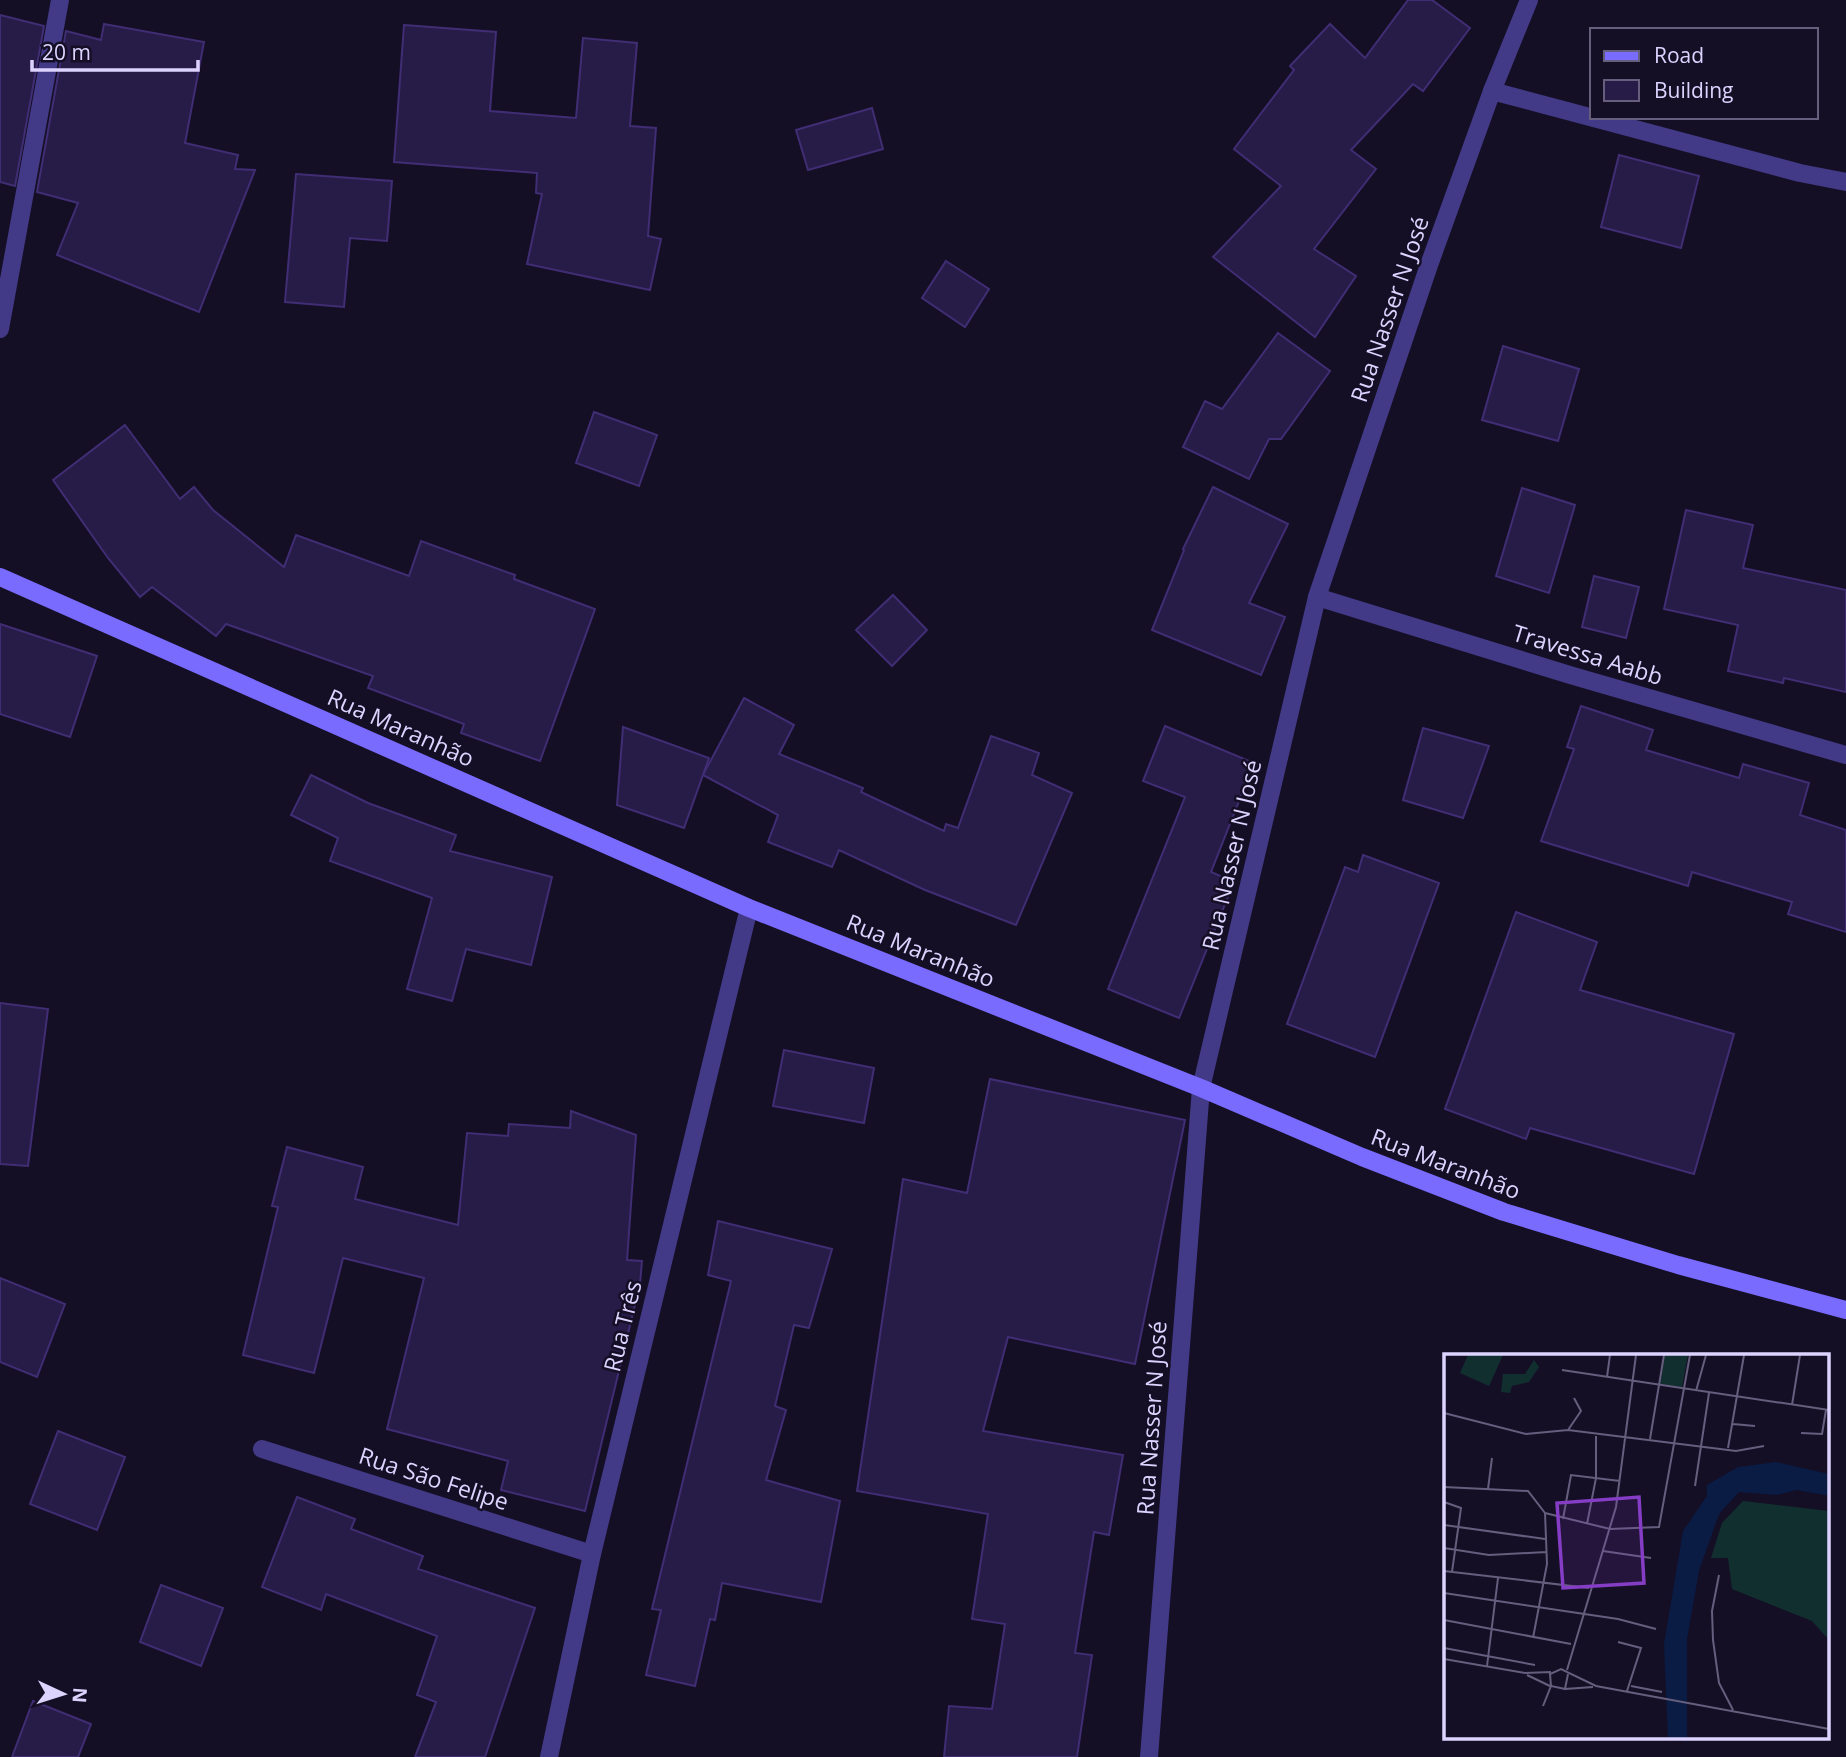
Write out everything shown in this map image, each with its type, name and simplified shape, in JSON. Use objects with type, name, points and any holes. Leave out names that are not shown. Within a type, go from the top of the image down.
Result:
[{"type":"street","points":[[0,330],[60,0]]},
{"type":"street","name":"Rua Nasser N José","points":[[1149,1757],[1201,1088],[1317,597],[1429,265],[1492,90],[1529,0]]},
{"type":"street","points":[[1492,90],[1590,117]]},
{"type":"street","points":[[1599,119],[1787,170],[1846,183]]},
{"type":"street","name":"Rua Maranhão","points":[[0,577],[749,908],[1201,1088],[1362,1157],[1504,1212],[1678,1265],[1846,1310]]},
{"type":"street","name":"Travessa Aabb","points":[[1317,597],[1583,679],[1846,755]]},
{"type":"street","name":"Rua Três","points":[[549,1757],[592,1554],[749,908]]},
{"type":"street","name":"Rua São Felipe","points":[[262,1449],[592,1554]]},
{"type":"building","points":[[1408,0],[1432,0],[1470,28],[1423,91],[1413,84],[1351,150],[1376,169],[1314,249],[1356,276],[1315,337],[1213,257],[1281,186],[1234,149],[1294,70],[1290,66],[1330,24],[1365,58]]},
{"type":"building","points":[[0,15],[44,26],[15,186],[0,182]]},
{"type":"building","points":[[104,24],[204,42],[185,143],[238,155],[235,169],[255,170],[199,312],[57,255],[78,203],[37,192],[66,31],[101,40]]},
{"type":"building","points":[[404,25],[496,32],[490,111],[576,118],[583,38],[637,43],[630,126],[656,128],[648,236],[661,239],[650,290],[527,264],[542,194],[536,193],[537,173],[394,162]]},
{"type":"building","points":[[872,108],[883,149],[808,170],[796,130]]},
{"type":"building","points":[[1619,155],[1699,176],[1681,248],[1601,227]]},
{"type":"building","points":[[296,174],[392,181],[387,241],[350,238],[344,307],[285,302]]},
{"type":"building","points":[[946,261],[989,289],[965,327],[922,298]]},
{"type":"building","points":[[1278,333],[1330,371],[1281,439],[1269,439],[1249,479],[1183,447],[1205,401],[1222,409]]},
{"type":"building","points":[[1503,346],[1579,369],[1558,441],[1482,420]]},
{"type":"building","points":[[594,412],[657,435],[639,486],[576,463]]},
{"type":"building","points":[[125,425],[180,499],[194,487],[213,510],[284,567],[296,535],[409,576],[421,541],[515,575],[514,579],[595,609],[540,761],[461,733],[464,724],[368,688],[373,676],[226,624],[216,636],[152,587],[140,597],[108,558],[53,480]]},
{"type":"building","points":[[1213,487],[1288,524],[1249,603],[1285,617],[1261,675],[1152,630],[1183,549]]},
{"type":"building","points":[[1522,488],[1575,505],[1549,593],[1496,576]]},
{"type":"building","points":[[1686,510],[1753,525],[1743,568],[1846,590],[1846,692],[1784,678],[1783,683],[1728,671],[1738,625],[1664,609]]},
{"type":"building","points":[[1594,576],[1639,587],[1626,638],[1582,627]]},
{"type":"building","points":[[893,595],[927,630],[892,666],[856,630]]},
{"type":"building","points":[[0,624],[97,656],[70,737],[0,714]]},
{"type":"building","points":[[744,698],[794,725],[779,754],[863,788],[861,792],[944,831],[946,824],[958,828],[991,736],[1039,753],[1032,775],[1072,793],[1016,925],[925,890],[839,850],[832,867],[768,842],[778,815],[703,775]]},
{"type":"building","points":[[1581,706],[1653,730],[1646,750],[1739,778],[1743,764],[1809,783],[1800,815],[1846,830],[1846,932],[1788,914],[1792,902],[1692,872],[1688,886],[1541,841],[1574,749],[1567,747]]},
{"type":"building","points":[[1165,726],[1254,763],[1211,872],[1234,882],[1179,1018],[1108,989],[1185,797],[1143,781]]},
{"type":"building","points":[[623,727],[709,758],[684,828],[617,805]]},
{"type":"building","points":[[1423,728],[1489,746],[1463,818],[1403,800]]},
{"type":"building","points":[[311,775],[368,803],[456,835],[450,851],[552,877],[531,965],[466,949],[452,1001],[407,989],[432,898],[330,861],[338,838],[291,815]]},
{"type":"building","points":[[1363,855],[1439,883],[1375,1057],[1287,1024],[1345,867],[1358,872]]},
{"type":"building","points":[[1516,912],[1597,942],[1580,990],[1734,1034],[1694,1174],[1530,1128],[1526,1139],[1445,1109]]},
{"type":"building","points":[[0,1003],[48,1009],[28,1166],[0,1164]]},
{"type":"building","points":[[784,1050],[874,1068],[864,1123],[773,1106]]},
{"type":"building","points":[[990,1079],[1185,1120],[1135,1364],[1008,1337],[983,1431],[1123,1455],[1109,1535],[1094,1532],[1075,1653],[1092,1655],[1077,1757],[944,1757],[949,1706],[992,1709],[1005,1624],[972,1619],[988,1514],[857,1491],[903,1179],[967,1193]]},
{"type":"building","points":[[571,1111],[636,1135],[627,1260],[642,1261],[640,1284],[585,1511],[501,1490],[508,1461],[387,1429],[424,1278],[343,1258],[314,1373],[243,1355],[278,1207],[272,1206],[287,1147],[363,1167],[355,1199],[458,1225],[467,1133],[508,1136],[509,1124],[570,1128]]},
{"type":"building","points":[[718,1221],[832,1249],[809,1328],[794,1325],[775,1406],[786,1410],[766,1480],[840,1501],[821,1602],[722,1583],[715,1620],[710,1619],[695,1686],[646,1675],[661,1610],[652,1609],[731,1281],[708,1275]]},
{"type":"building","points":[[0,1278],[65,1304],[37,1377],[0,1362]]},
{"type":"building","points":[[58,1431],[125,1457],[97,1530],[30,1504]]},
{"type":"building","points":[[297,1497],[355,1519],[351,1529],[423,1556],[418,1569],[535,1608],[485,1757],[415,1757],[436,1702],[417,1695],[437,1636],[326,1594],[321,1610],[262,1587]]},
{"type":"building","points":[[161,1585],[223,1608],[201,1666],[140,1642]]},
{"type":"building","points":[[33,1701],[91,1724],[78,1757],[12,1757]]}]
